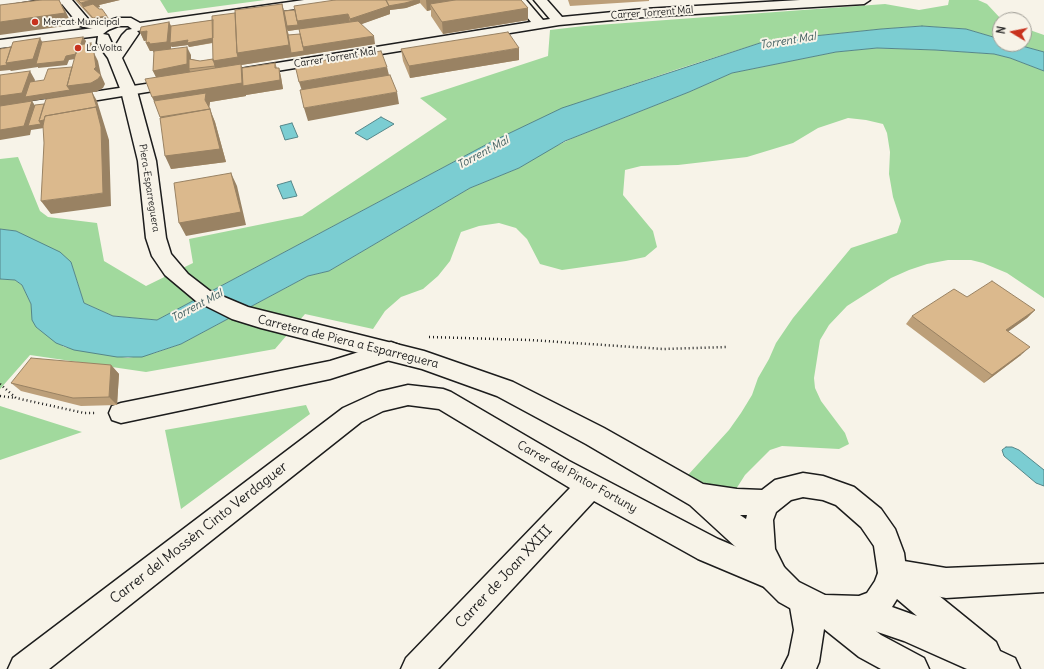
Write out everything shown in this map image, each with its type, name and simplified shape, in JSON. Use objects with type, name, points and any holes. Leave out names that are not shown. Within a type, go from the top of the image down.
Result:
[{"type":"street","points":[[0,11],[65,0],[85,23],[115,38],[135,30],[331,0]]},
{"type":"street","points":[[519,0],[540,24]]},
{"type":"street","points":[[540,0],[559,21]]},
{"type":"street","name":"Carrer Torrent Mal","points":[[230,75],[559,21],[761,3],[864,0]]},
{"type":"street","points":[[115,58],[127,38],[135,30]]},
{"type":"street","points":[[0,44],[101,32]]},
{"type":"street","name":"Piera-Esparreguera","points":[[101,32],[104,43],[115,58],[129,91],[147,161],[156,238],[162,256],[172,270]]},
{"type":"street","points":[[0,110],[191,81]]},
{"type":"street","name":"Carretera de Piera a Esparreguera","points":[[172,270],[191,287],[219,304],[261,320],[424,360],[505,389],[595,436],[699,496]]},
{"type":"street","points":[[121,413],[330,370],[391,351]]},
{"type":"street","name":"Carrer del Pintor Fortuny","points":[[378,402],[408,395],[443,399],[591,485],[708,550],[774,577]]},
{"type":"street","name":"Carrer del Mossèn Cinto Verdaguer","points":[[24,669],[352,415],[378,402]]},
{"type":"street","name":"Carrer de Joan XXIII","points":[[417,669],[591,485]]},
{"type":"street","points":[[761,552],[759,520],[766,503],[784,490],[803,485],[823,488],[844,496],[871,518],[884,539],[890,553],[892,574],[887,589],[877,603],[860,611]]},
{"type":"street","points":[[699,496],[737,502],[766,503]]},
{"type":"street","points":[[699,496],[761,552],[774,577],[789,592],[814,606],[870,646],[912,669]]},
{"type":"street","points":[[892,574],[946,583],[1044,578]]},
{"type":"street","points":[[892,574],[1005,669]]},
{"type":"street","points":[[814,606],[860,611],[907,627],[1005,669]]},
{"type":"street","points":[[798,669],[803,662],[814,606]]},
{"type":"path","points":[[451,337],[530,340],[663,349],[728,347]]},
{"type":"path","points":[[0,384],[16,398]]},
{"type":"path","points":[[0,396],[16,398],[84,413],[121,413]]},
{"type":"green space","points":[[160,0],[265,0],[168,13]]},
{"type":"green space","points":[[949,0],[978,0],[987,4],[994,12],[992,12],[992,37],[966,29],[922,26],[766,41],[563,108],[491,142],[157,320],[113,316],[84,303],[71,262],[16,231],[0,229],[0,159],[18,157],[40,211],[48,217],[97,223],[104,261],[146,286],[193,263],[189,239],[302,216],[447,119],[420,98],[548,56],[550,30],[584,26],[885,4],[919,10],[948,5]]},
{"type":"green space","points":[[1032,31],[1044,35],[1044,52],[1032,49]]},
{"type":"green space","points":[[877,48],[994,54],[1010,58],[1044,71],[1044,298],[1007,273],[983,263],[971,260],[948,260],[927,264],[891,278],[847,306],[829,325],[820,340],[814,378],[815,388],[821,401],[845,433],[849,444],[839,449],[782,446],[770,450],[745,475],[731,497],[688,475],[729,430],[752,395],[758,378],[776,343],[793,318],[851,248],[897,233],[901,221],[893,197],[889,174],[890,152],[887,133],[883,124],[848,118],[818,128],[793,143],[747,157],[678,165],[641,166],[625,170],[623,195],[653,231],[657,247],[645,257],[562,270],[540,264],[527,239],[516,228],[499,223],[479,226],[461,232],[450,261],[438,276],[423,289],[401,297],[385,311],[373,329],[305,314],[275,349],[146,372],[30,355],[0,389],[0,279],[15,280],[22,285],[31,304],[36,327],[64,347],[128,358],[155,353],[181,344],[308,276],[329,271],[470,188],[519,168],[544,152],[573,138],[689,92],[732,73],[836,52]]},
{"type":"green space","points":[[306,405],[310,414],[181,509],[165,430]]},
{"type":"green space","points":[[0,406],[82,432],[0,460]]},
{"type":"water","name":"Torrent Mal","points":[[922,26],[966,29],[992,37],[992,52],[1032,52],[1032,49],[1044,52],[1044,71],[1010,58],[994,54],[877,48],[836,52],[732,73],[689,92],[565,141],[519,168],[470,188],[329,271],[308,276],[181,344],[142,357],[117,357],[74,350],[56,343],[36,327],[32,320],[31,304],[22,285],[15,280],[0,279],[0,229],[16,231],[60,252],[71,262],[84,303],[113,316],[157,320],[491,142],[562,108],[766,41]]},
{"type":"water","points":[[381,117],[394,124],[367,140],[355,133]]},
{"type":"water","points":[[292,123],[298,137],[285,140],[280,126]]},
{"type":"water","points":[[291,181],[297,196],[283,199],[277,185]]},
{"type":"water","points":[[1006,447],[1012,447],[1019,450],[1044,470],[1044,486],[1036,483],[1004,456],[1002,450]]},
{"type":"building","points":[[41,0],[59,0],[65,13],[0,22],[0,5]]},
{"type":"building","points":[[78,0],[91,0],[81,3]]},
{"type":"building","points":[[335,0],[386,0],[389,6],[350,19],[348,14],[297,21],[294,6]]},
{"type":"building","points":[[386,0],[416,0],[389,6]]},
{"type":"building","points":[[455,0],[521,0],[528,8],[442,22],[430,4]]},
{"type":"building","points":[[93,4],[99,9],[102,9],[107,16],[93,18],[83,7]]},
{"type":"building","points":[[282,4],[289,45],[237,53],[235,10]]},
{"type":"building","points":[[295,10],[298,25],[287,26],[284,11]]},
{"type":"building","points":[[235,13],[238,57],[213,61],[212,16]]},
{"type":"building","points":[[213,20],[213,38],[187,43],[188,40],[170,43],[171,26]]},
{"type":"building","points":[[358,21],[374,36],[303,47],[299,29]]},
{"type":"building","points":[[169,22],[167,42],[146,43],[147,31],[140,32],[141,27]]},
{"type":"building","points":[[508,32],[519,48],[409,66],[401,49]]},
{"type":"building","points":[[300,34],[304,51],[291,53],[288,35]]},
{"type":"building","points":[[83,37],[81,44],[78,45],[76,54],[66,56],[64,61],[36,64],[42,42]]},
{"type":"building","points":[[40,38],[33,59],[6,63],[13,42]]},
{"type":"building","points":[[91,43],[89,47],[92,48],[94,53],[96,67],[94,69],[101,75],[98,79],[91,83],[67,86],[78,45]]},
{"type":"building","points":[[11,47],[6,63],[7,65],[0,66],[0,49]]},
{"type":"building","points":[[187,47],[187,64],[153,71],[154,51]]},
{"type":"building","points":[[381,51],[387,67],[299,82],[295,65]]},
{"type":"building","points":[[189,59],[200,61],[213,59],[215,66],[189,69]]},
{"type":"building","points":[[275,63],[275,68],[279,68],[280,80],[243,86],[242,68]]},
{"type":"building","points":[[241,64],[242,83],[204,89],[152,97],[145,79]]},
{"type":"building","points":[[72,67],[67,86],[70,90],[25,97],[30,82],[44,80],[48,69]]},
{"type":"building","points":[[30,71],[22,93],[0,96],[0,75]]},
{"type":"building","points":[[390,75],[397,92],[304,108],[300,90]]},
{"type":"building","points":[[92,92],[98,111],[96,107],[45,116],[44,120],[39,121],[46,99]]},
{"type":"building","points":[[206,93],[205,100],[210,109],[160,117],[154,101]]},
{"type":"building","points":[[32,101],[24,126],[0,130],[0,106]]},
{"type":"building","points":[[44,104],[39,121],[41,124],[28,126],[35,105]]},
{"type":"building","points":[[96,107],[101,127],[103,193],[41,201],[44,143],[43,126],[45,116]]},
{"type":"building","points":[[210,109],[220,149],[165,156],[160,118]]},
{"type":"building","points":[[231,173],[241,212],[179,223],[174,183]]},
{"type":"building","points":[[992,281],[1035,310],[1006,330],[1030,347],[992,375],[912,316],[954,289],[967,297]]},
{"type":"building","points":[[31,358],[111,365],[109,397],[73,398],[11,383]]},
{"type":"place","name":"Mercat Municipal","points":[[35,22]]},
{"type":"place","name":"La Volta","points":[[78,48]]}]
